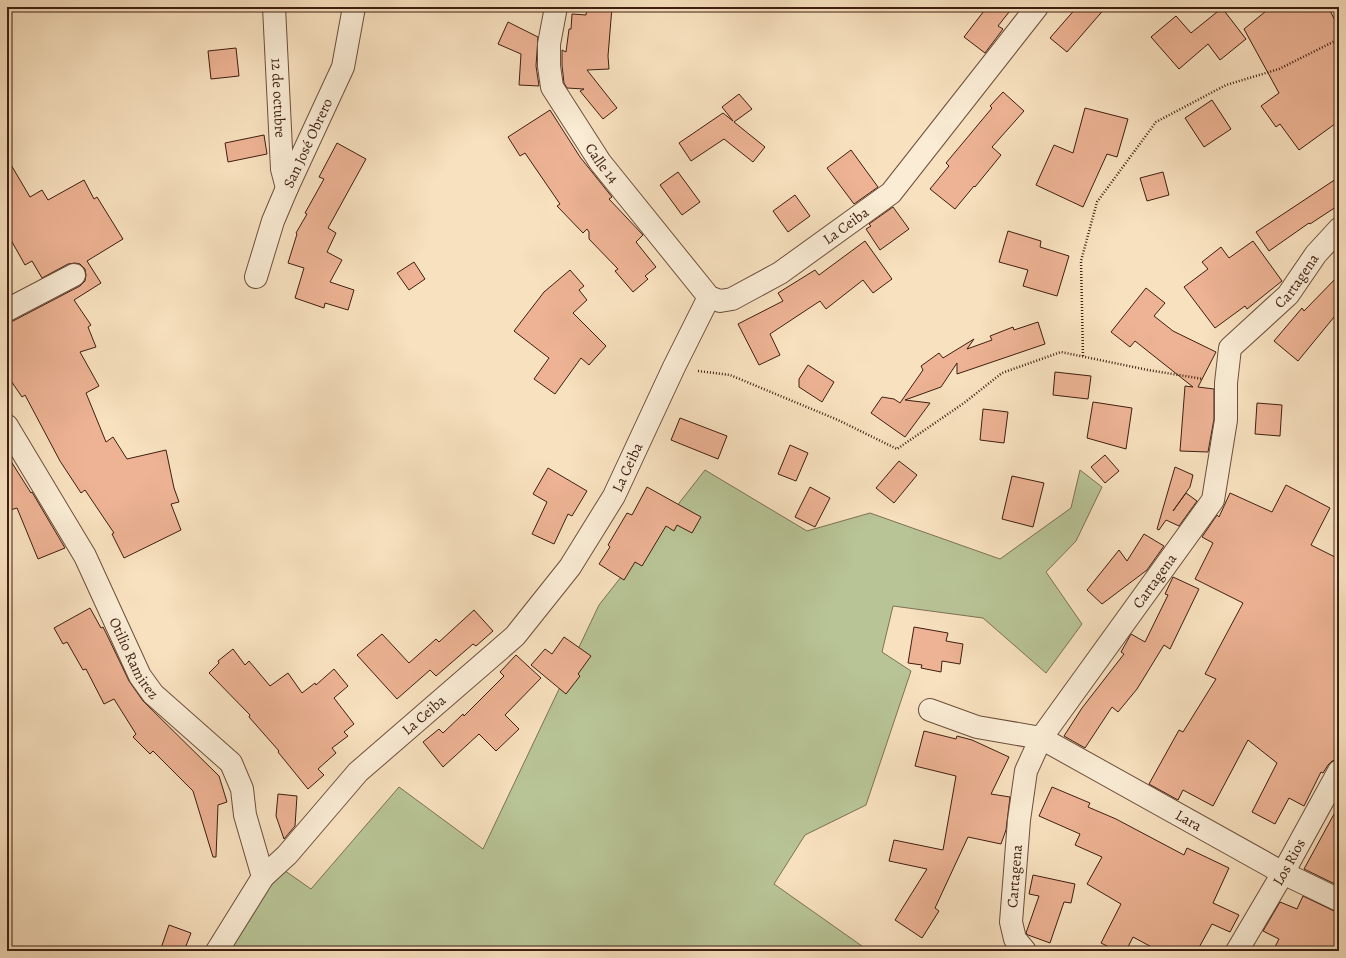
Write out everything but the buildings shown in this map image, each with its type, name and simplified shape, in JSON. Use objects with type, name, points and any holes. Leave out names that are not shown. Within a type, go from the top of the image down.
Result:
[{"type":"street","name":"12 de octubre","points":[[274,7],[282,169],[287,188]]},
{"type":"street","name":"San José Obrero","points":[[256,277],[273,222],[287,188],[343,67],[354,7]]},
{"type":"street","name":"Calle 14","points":[[556,7],[549,44],[549,66],[552,87],[600,162],[709,297]]},
{"type":"street","name":"La Ceiba","points":[[217,951],[263,877],[287,855],[358,772],[515,636],[570,567],[614,496],[674,367],[709,297],[720,301],[732,299],[780,274],[891,193],[1037,7]]},
{"type":"street","name":"Cartagena","points":[[1025,951],[1015,940],[1011,922],[1019,820],[1026,771],[1041,738],[1213,500],[1226,420],[1226,383],[1230,348],[1288,295],[1316,254],[1339,229]]},
{"type":"street","points":[[7,310],[74,275]]},
{"type":"street","name":"Otilio Ramirez","points":[[7,426],[85,556],[140,676],[153,694],[231,763],[242,789],[245,815],[263,877]]},
{"type":"street","name":"Lara","points":[[930,710],[977,727],[1041,738],[1283,873],[1339,900]]},
{"type":"street","name":"Los Rios","points":[[1237,951],[1283,873],[1339,772]]},
{"type":"path","points":[[1083,356],[1081,261],[1097,202],[1156,122],[1226,85],[1279,69],[1339,39]]},
{"type":"path","points":[[674,367],[730,375],[838,420],[897,450],[1002,373],[1061,352],[1148,370],[1226,383]]},
{"type":"green space","points":[[705,470],[807,531],[870,513],[1000,559],[1071,508],[1080,470],[1102,487],[1076,541],[1046,572],[1082,624],[1046,673],[983,618],[893,606],[882,652],[911,671],[866,805],[805,835],[774,884],[869,951],[224,951],[271,861],[311,889],[399,787],[483,849],[599,605]]}]
